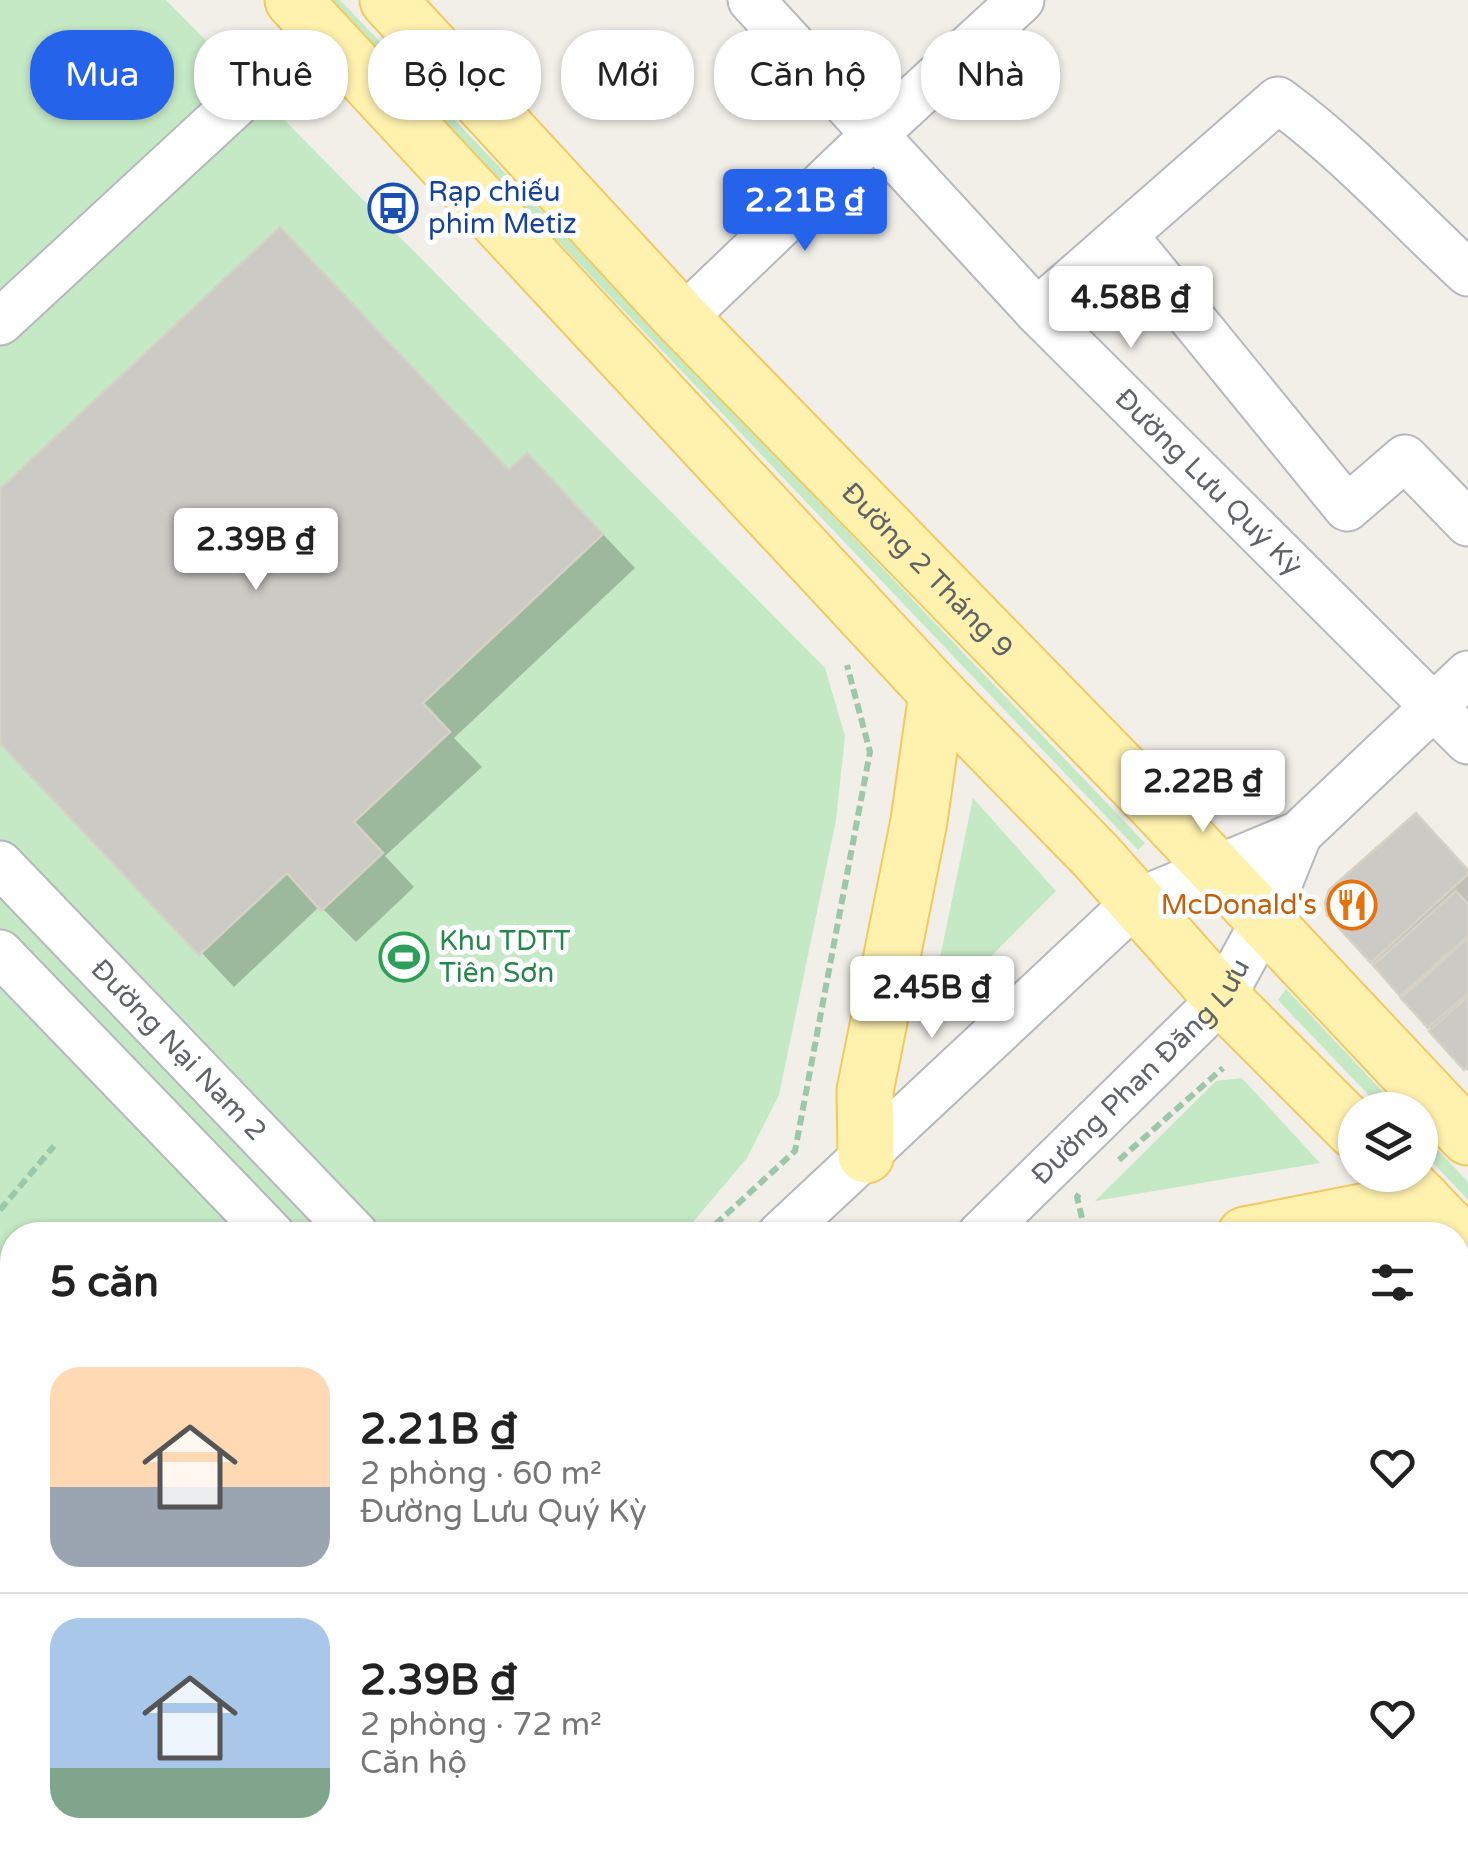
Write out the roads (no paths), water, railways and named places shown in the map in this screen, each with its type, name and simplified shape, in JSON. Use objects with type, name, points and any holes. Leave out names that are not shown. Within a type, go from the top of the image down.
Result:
[{"type":"main road","name":"Đường 2 Tháng 9","points":[[388,0],[682,320],[1216,870],[1468,1136]]},
{"type":"main road","points":[[306,13],[938,693],[1096,856],[1222,998],[1338,1115]]},
{"type":"main road","points":[[866,1154],[865,1090],[919,822],[938,693]]},
{"type":"main road","points":[[1352,1222],[1434,1212]]},
{"type":"street","name":"Đường Lưu Quý Kỳ","points":[[751,0],[1037,311],[1468,741]]},
{"type":"street","points":[[682,320],[1017,1]]},
{"type":"street","points":[[0,322],[306,13]]},
{"type":"street","points":[[1037,311],[1278,100],[1313,126],[1417,221],[1461,253]]},
{"type":"street","points":[[1124,235],[1347,508],[1405,458],[1468,523]]},
{"type":"street","name":"Đường Phan Đăng Lưu","points":[[794,1222],[1136,902],[1299,834],[1468,674]]},
{"type":"street","name":"Đường Phan Đăng Lưu","points":[[993,1222],[1222,998],[1264,921],[1299,834]]},
{"type":"street","name":"Đường Nại Nam 2","points":[[0,864],[344,1222]]},
{"type":"street","points":[[0,954],[259,1222]]},
{"type":"place","name":"Rạp chiếu phim Metiz","points":[[393,208]]},
{"type":"place","name":"McDonald's","points":[[1352,905]]},
{"type":"place","name":"Khu TDTT Tiên Sơn","points":[[404,957]]}]
